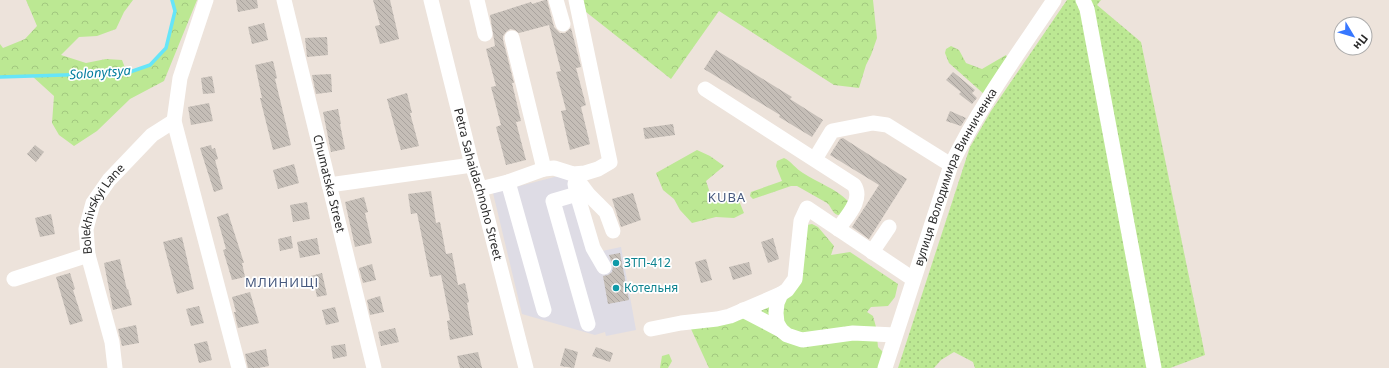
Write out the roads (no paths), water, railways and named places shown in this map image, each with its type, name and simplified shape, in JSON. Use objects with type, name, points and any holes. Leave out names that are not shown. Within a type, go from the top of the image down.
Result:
[{"type":"street","points":[[206,0],[180,78],[174,121],[239,368]]},
{"type":"street","name":"Chumatska Street","points":[[284,0],[374,368]]},
{"type":"street","points":[[477,0],[485,34]]},
{"type":"street","points":[[556,0],[563,24]]},
{"type":"street","points":[[480,190],[544,169],[554,168],[573,174],[585,173],[598,169],[610,162],[576,0]]},
{"type":"street","name":"вулиця Володимира Винниченка","points":[[885,368],[951,165],[963,140],[980,111],[1054,0]]},
{"type":"street","points":[[1083,0],[1087,9],[1154,368]]},
{"type":"street","name":"Petra Sahaidachnoho Street","points":[[433,1],[472,165],[480,190],[526,368]]},
{"type":"street","points":[[512,38],[544,169]]},
{"type":"street","points":[[705,89],[854,185],[858,190],[858,197],[838,229]]},
{"type":"street","name":"Bolekhivskyi Lane","points":[[115,368],[112,342],[88,255],[86,229],[93,203],[109,180],[152,135],[174,121]]},
{"type":"street","points":[[814,159],[832,131],[873,123],[887,125],[951,165]]},
{"type":"street","points":[[329,185],[472,165]]},
{"type":"street","points":[[573,174],[577,194],[593,248],[604,267]]},
{"type":"street","points":[[573,174],[588,194],[606,212],[613,231]]},
{"type":"street","points":[[508,182],[544,310]]},
{"type":"street","points":[[577,194],[553,201],[588,324]]},
{"type":"street","points":[[651,329],[681,323],[717,320],[781,294],[787,290],[795,279],[801,221],[807,208],[913,279]]},
{"type":"street","points":[[872,252],[889,227]]},
{"type":"street","points":[[14,279],[88,255]]},
{"type":"street","points":[[781,294],[777,303],[776,313],[777,323],[781,330]]},
{"type":"street","points":[[743,310],[781,330],[787,335],[802,340],[853,333],[896,335]]},
{"type":"waterway","name":"Solonytsya","points":[[0,77],[127,73],[150,65],[166,48],[175,11],[172,0]]},
{"type":"place","name":"ЗТП-412","points":[[616,263]]},
{"type":"place","name":"Котельня","points":[[616,288]]},
{"type":"district","name":"KUBA","points":[[727,197]]},
{"type":"district","name":"МЛИНИЩІ","points":[[282,282]]}]
